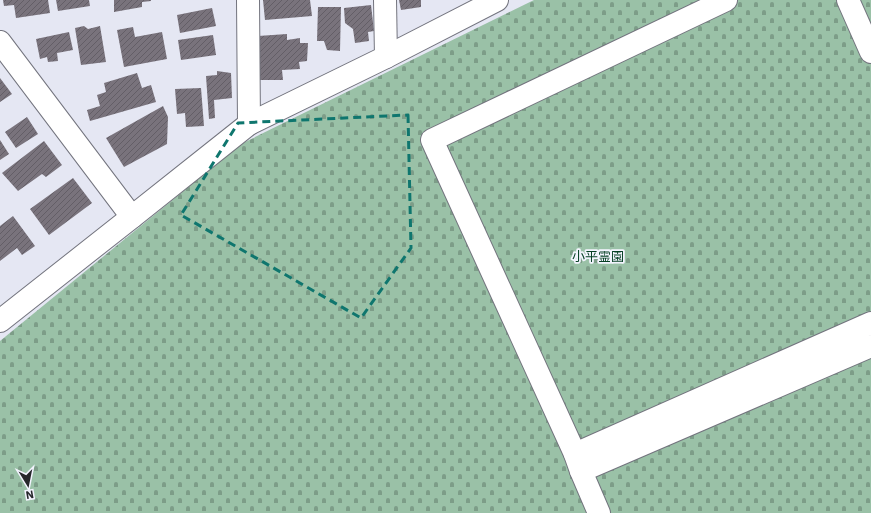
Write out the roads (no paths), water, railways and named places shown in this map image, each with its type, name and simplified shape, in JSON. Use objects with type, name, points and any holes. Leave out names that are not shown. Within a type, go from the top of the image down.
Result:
[{"type":"street","points":[[248,0],[249,124]]},
{"type":"street","points":[[385,0],[386,57]]},
{"type":"street","points":[[0,321],[249,124],[386,57],[497,0]]},
{"type":"street","points":[[599,513],[578,463],[432,140],[726,0]]},
{"type":"street","points":[[848,0],[871,52]]},
{"type":"street","points":[[0,42],[132,217]]},
{"type":"street","points":[[578,463],[871,323]]},
{"type":"street","points":[[578,463],[871,346]]},
{"type":"park label","name":"小平霊園","points":[[598,256]]}]
